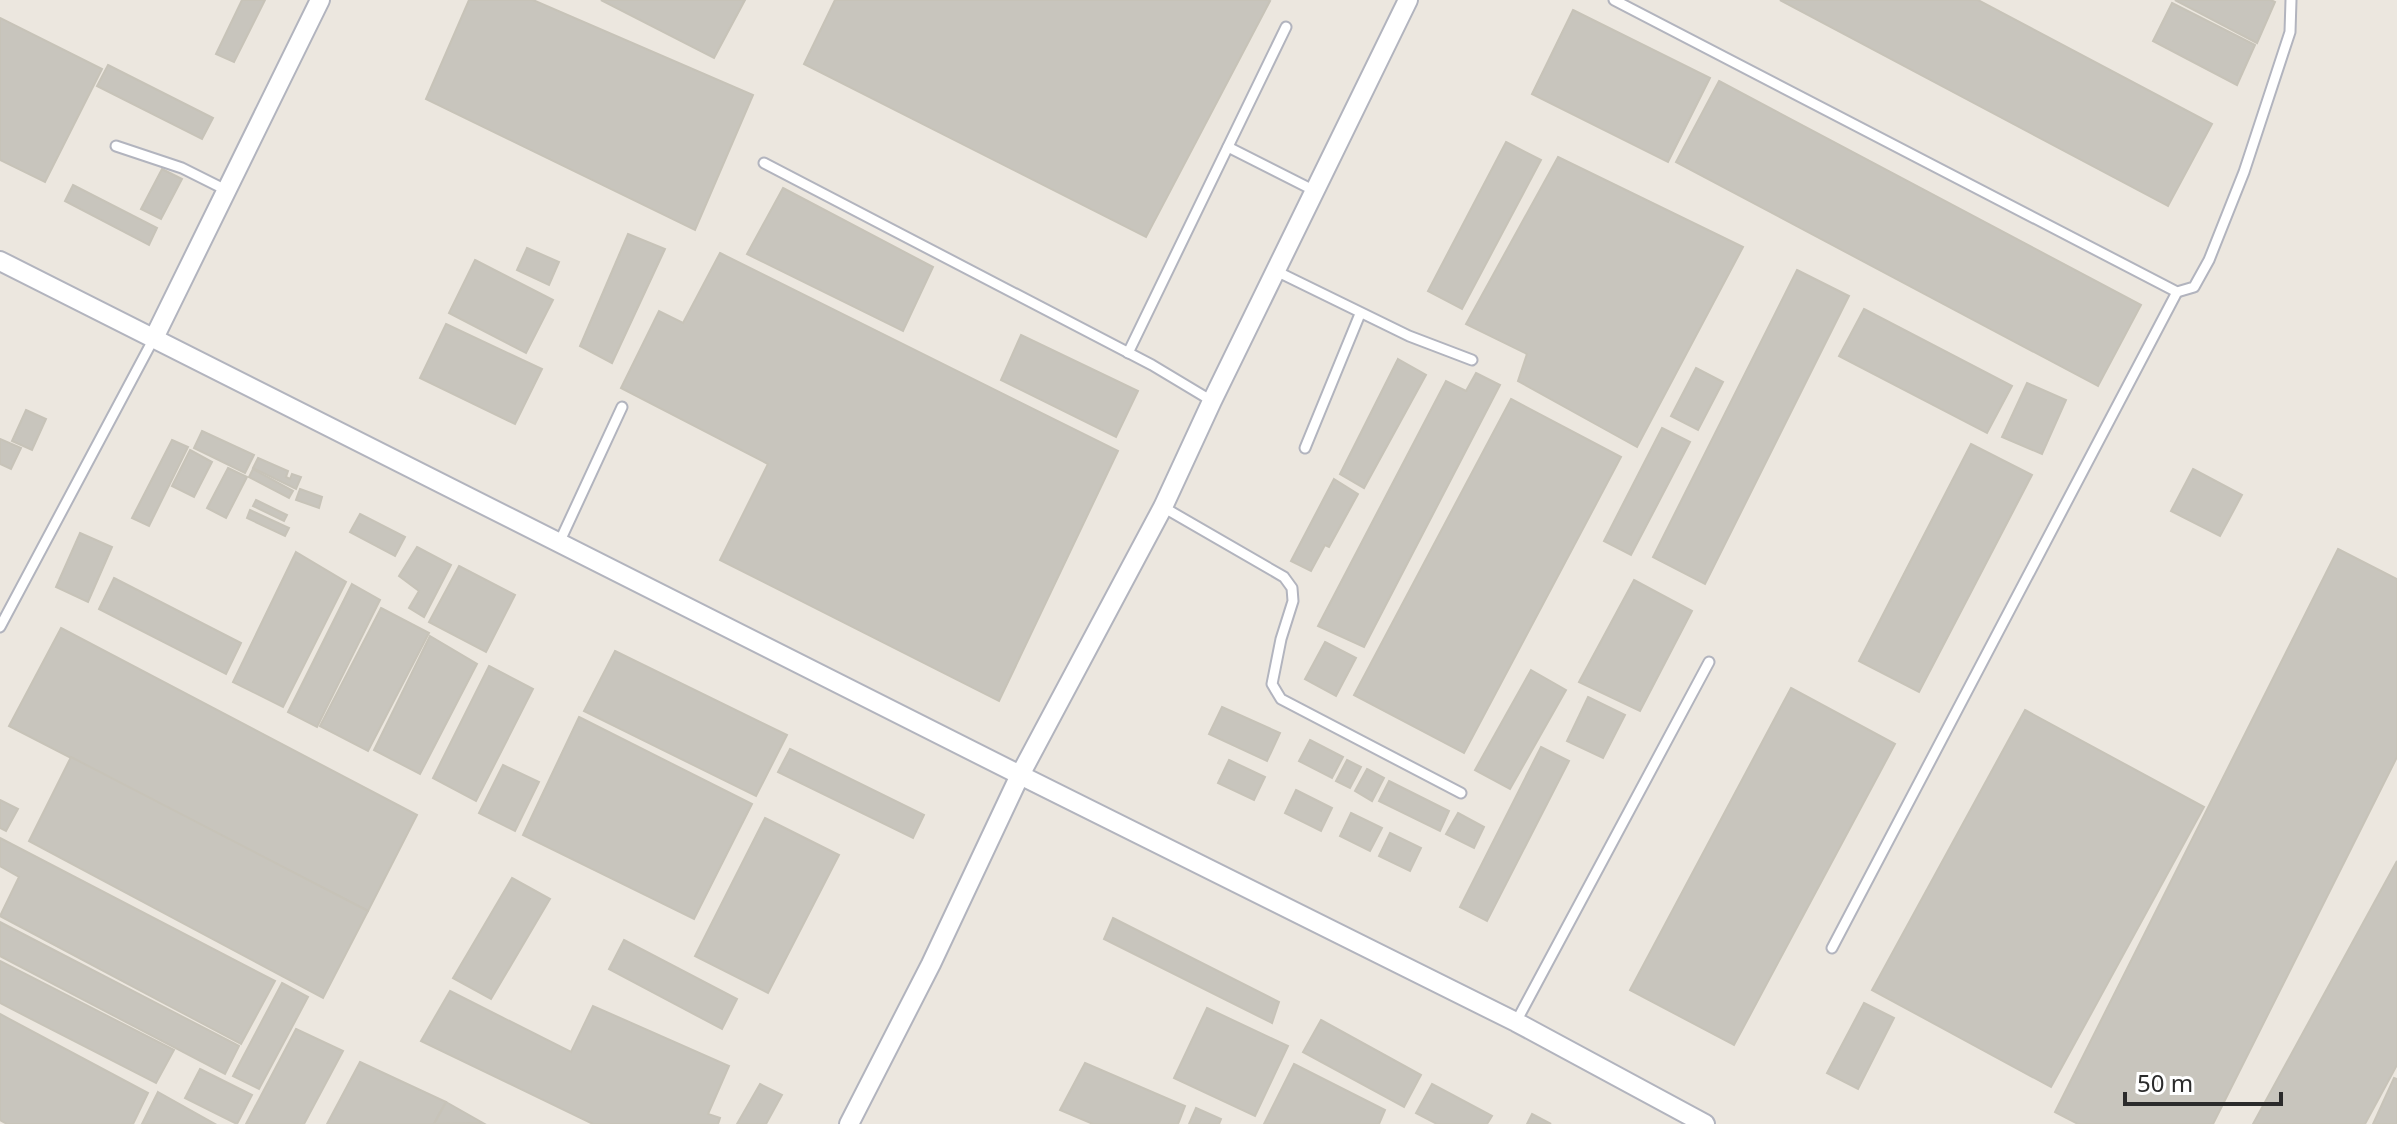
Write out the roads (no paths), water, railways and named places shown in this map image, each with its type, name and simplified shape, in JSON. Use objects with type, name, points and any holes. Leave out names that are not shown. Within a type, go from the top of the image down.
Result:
[{"type":"street","points":[[154,338],[320,0]]},
{"type":"street","points":[[849,1124],[931,964],[1020,775],[1163,507],[1408,0]]},
{"type":"street","points":[[0,261],[1516,1022],[1695,1122]]},
{"type":"lane","points":[[1614,0],[2177,292],[2194,287],[2209,260],[2244,172],[2290,32],[2291,0]]},
{"type":"lane","points":[[1128,353],[1286,27]]},
{"type":"lane","points":[[116,146],[182,168],[226,190]]},
{"type":"lane","points":[[1228,147],[1315,191]]},
{"type":"lane","points":[[764,163],[1128,353],[1212,401]]},
{"type":"lane","points":[[1276,271],[1360,314],[1472,360]]},
{"type":"lane","points":[[1832,948],[2177,292]]},
{"type":"lane","points":[[1305,448],[1360,314]]},
{"type":"lane","points":[[0,627],[154,338]]},
{"type":"lane","points":[[559,543],[622,407]]},
{"type":"lane","points":[[1163,507],[1284,577],[1292,588],[1293,601],[1272,684],[1281,699],[1461,793]]},
{"type":"lane","points":[[1516,1022],[1709,662]]}]
